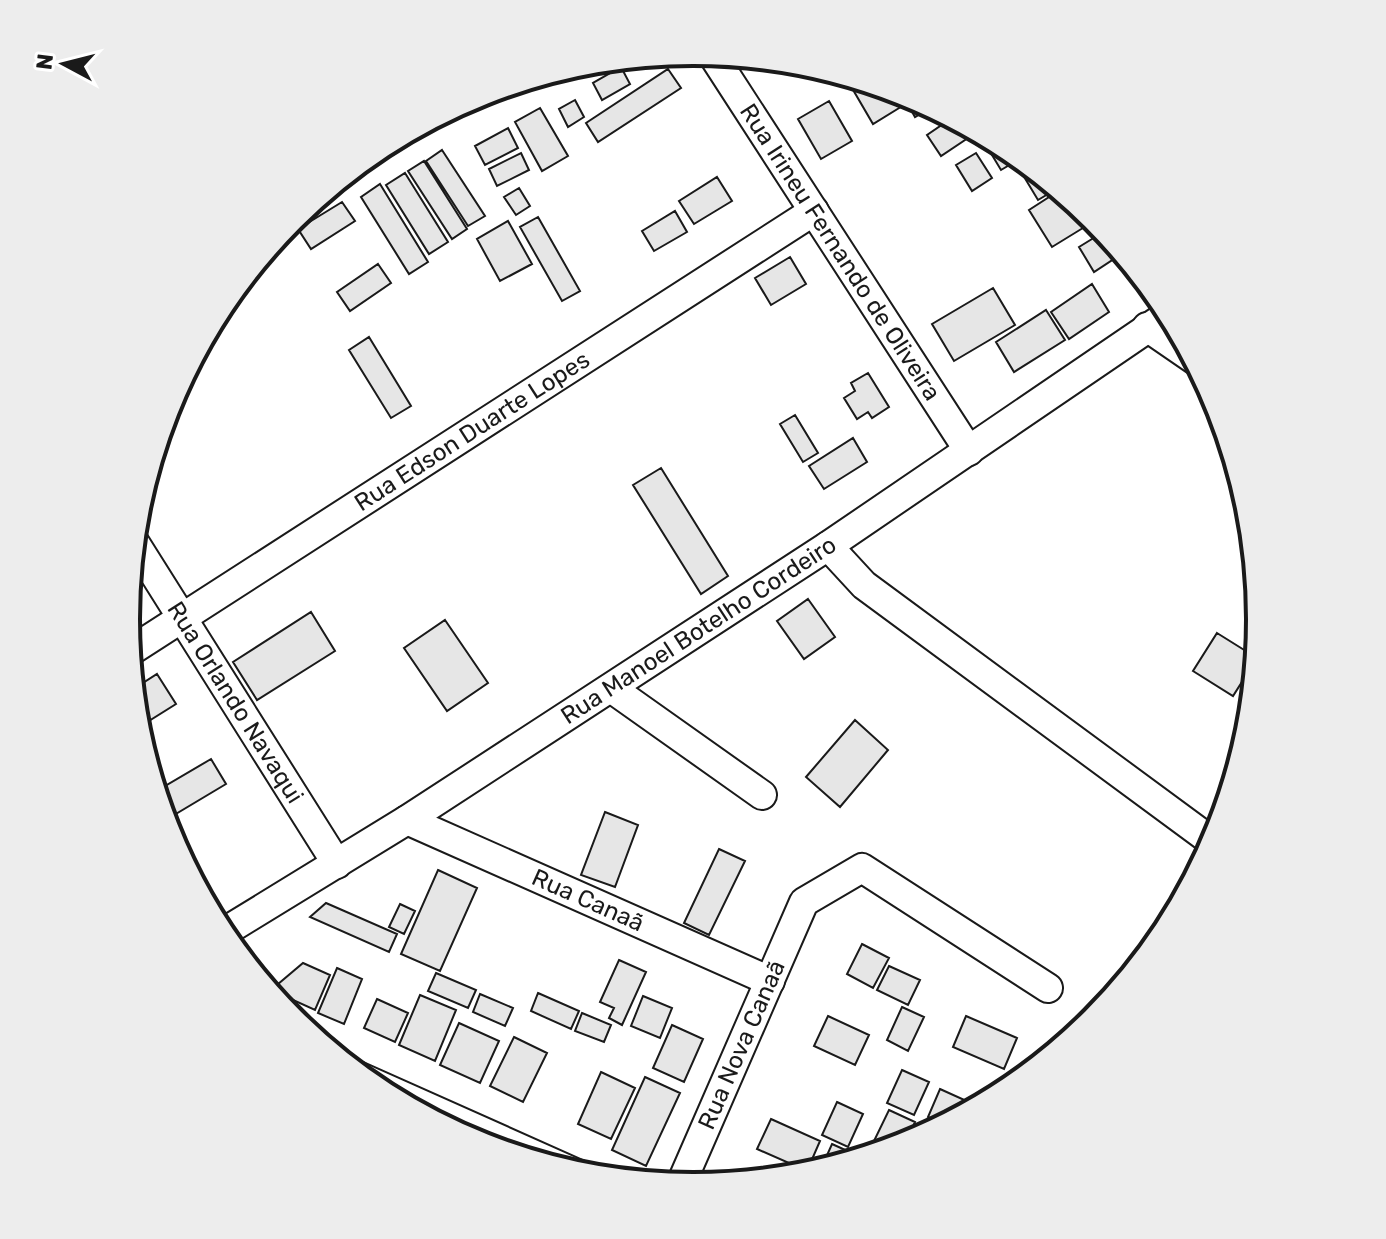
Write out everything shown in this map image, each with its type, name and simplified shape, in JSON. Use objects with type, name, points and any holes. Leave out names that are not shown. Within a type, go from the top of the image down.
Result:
[{"type":"street","name":"Rua Irineu Fernando de Oliveira","points":[[720,67],[969,451]]},
{"type":"street","name":"Rua Edson Duarte Lopes","points":[[141,644],[814,211]]},
{"type":"street","name":"Rua Manoel Botelho Cordeiro","points":[[233,927],[407,820],[828,546],[1158,320]]},
{"type":"street","points":[[828,546],[864,585],[1202,834]]},
{"type":"street","name":"Rua Orlando Navaqui","points":[[143,556],[337,864]]},
{"type":"street","points":[[611,688],[762,795]]},
{"type":"street","name":"Rua Canaã","points":[[407,820],[770,981]]},
{"type":"street","name":"Rua Nova Canaã","points":[[686,1173],[804,902],[862,868],[1048,988]]},
{"type":"building","points":[[668,69],[681,88],[598,142],[586,123]]},
{"type":"building","points":[[623,71],[630,84],[602,100],[593,83],[611,73]]},
{"type":"building","points":[[853,90],[901,107],[873,124]]},
{"type":"building","points":[[575,100],[584,117],[568,127],[559,109]]},
{"type":"building","points":[[829,101],[852,141],[821,159],[798,119]]},
{"type":"building","points":[[540,108],[568,156],[542,171],[515,122]]},
{"type":"building","points":[[942,125],[967,139],[941,156],[927,135]]},
{"type":"building","points":[[508,128],[518,148],[485,165],[475,146]]},
{"type":"building","points":[[442,150],[485,216],[468,226],[426,161]]},
{"type":"building","points":[[521,153],[529,170],[497,186],[489,169]]},
{"type":"building","points":[[976,153],[992,178],[972,191],[956,165]]},
{"type":"building","points":[[991,153],[1009,165],[1001,170]]},
{"type":"building","points":[[424,161],[467,229],[452,239],[408,171]]},
{"type":"building","points":[[405,173],[448,242],[429,254],[386,185]]},
{"type":"building","points":[[1023,175],[1047,194],[1038,200]]},
{"type":"building","points":[[717,177],[732,201],[694,224],[679,201]]},
{"type":"building","points":[[380,184],[428,262],[409,274],[361,197]]},
{"type":"building","points":[[519,188],[530,206],[516,215],[504,197]]},
{"type":"building","points":[[1050,196],[1084,228],[1052,247],[1029,210]]},
{"type":"building","points":[[342,202],[355,221],[311,249],[299,231]]},
{"type":"building","points":[[675,211],[687,232],[654,251],[642,231]]},
{"type":"building","points":[[538,217],[580,291],[562,301],[520,227]]},
{"type":"building","points":[[508,221],[532,264],[500,281],[477,239]]},
{"type":"building","points":[[1093,238],[1113,260],[1094,272],[1079,247]]},
{"type":"building","points":[[790,257],[806,284],[771,305],[755,278]]},
{"type":"building","points":[[378,264],[391,283],[350,311],[337,292]]},
{"type":"building","points":[[1092,284],[1109,312],[1069,339],[1051,312]]},
{"type":"building","points":[[993,288],[1015,325],[954,361],[932,324]]},
{"type":"building","points":[[1046,310],[1065,340],[1014,372],[996,342]]},
{"type":"building","points":[[369,337],[411,406],[391,418],[349,350]]},
{"type":"building","points":[[868,373],[889,407],[872,418],[868,412],[857,419],[844,398],[855,391],[851,383]]},
{"type":"building","points":[[795,415],[818,453],[803,462],[780,424]]},
{"type":"building","points":[[853,438],[867,462],[824,489],[809,466]]},
{"type":"building","points":[[661,468],[728,576],[701,594],[633,485]]},
{"type":"building","points":[[808,599],[835,637],[804,659],[777,621]]},
{"type":"building","points":[[311,612],[335,651],[257,700],[233,662]]},
{"type":"building","points":[[445,620],[488,683],[447,711],[404,648]]},
{"type":"building","points":[[1217,633],[1245,651],[1243,680],[1233,696],[1193,671]]},
{"type":"building","points":[[157,674],[176,704],[149,721],[143,683]]},
{"type":"building","points":[[855,720],[888,750],[840,807],[806,777]]},
{"type":"building","points":[[211,759],[226,784],[176,814],[165,786]]},
{"type":"building","points":[[605,812],[638,825],[615,887],[581,875]]},
{"type":"building","points":[[719,849],[745,861],[709,935],[684,923]]},
{"type":"building","points":[[438,870],[477,888],[440,971],[401,954]]},
{"type":"building","points":[[326,903],[397,934],[389,952],[310,917]]},
{"type":"building","points":[[400,904],[415,911],[404,934],[389,927]]},
{"type":"building","points":[[862,944],[889,958],[873,988],[847,974]]},
{"type":"building","points":[[619,960],[646,972],[622,1025],[609,1018],[614,1008],[600,1002]]},
{"type":"building","points":[[303,963],[330,975],[315,1010],[291,999],[277,985]]},
{"type":"building","points":[[889,966],[920,980],[908,1005],[877,990]]},
{"type":"building","points":[[337,968],[362,979],[344,1024],[318,1013]]},
{"type":"building","points":[[436,973],[476,990],[468,1008],[428,991]]},
{"type":"building","points":[[538,993],[579,1011],[571,1029],[531,1011]]},
{"type":"building","points":[[480,994],[513,1008],[505,1026],[473,1012]]},
{"type":"building","points":[[420,995],[456,1010],[435,1061],[399,1045]]},
{"type":"building","points":[[643,996],[672,1008],[660,1038],[631,1026]]},
{"type":"building","points":[[377,999],[408,1013],[395,1042],[364,1028]]},
{"type":"building","points":[[902,1007],[924,1017],[908,1051],[887,1040]]},
{"type":"building","points":[[582,1013],[611,1025],[604,1042],[575,1031]]},
{"type":"building","points":[[828,1016],[869,1035],[855,1065],[814,1046]]},
{"type":"building","points":[[966,1016],[1017,1038],[1004,1069],[953,1047]]},
{"type":"building","points":[[459,1023],[499,1041],[480,1083],[440,1065]]},
{"type":"building","points":[[672,1025],[703,1039],[684,1082],[653,1068]]},
{"type":"building","points":[[514,1037],[547,1053],[523,1102],[490,1086]]},
{"type":"building","points":[[902,1070],[929,1082],[914,1115],[887,1103]]},
{"type":"building","points":[[601,1072],[635,1088],[611,1139],[578,1124]]},
{"type":"building","points":[[645,1077],[680,1093],[646,1166],[612,1150]]},
{"type":"building","points":[[940,1089],[966,1101],[932,1119],[928,1117]]},
{"type":"building","points":[[837,1102],[863,1114],[848,1147],[822,1135]]},
{"type":"building","points":[[889,1110],[915,1122],[912,1128],[873,1143]]},
{"type":"building","points":[[771,1119],[820,1141],[812,1159],[791,1164],[757,1149]]},
{"type":"building","points":[[832,1144],[847,1151],[836,1154],[827,1156]]}]
